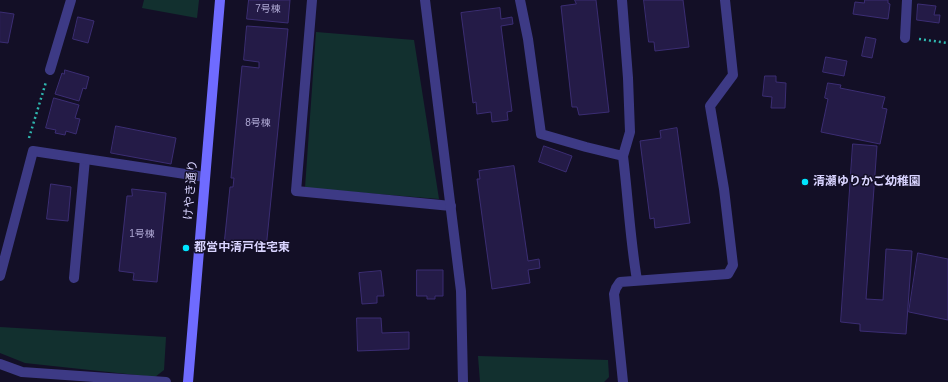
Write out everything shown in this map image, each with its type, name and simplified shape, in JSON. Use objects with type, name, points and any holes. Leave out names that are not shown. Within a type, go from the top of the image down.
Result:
[{"type":"street","points":[[50,70],[69,0]]},
{"type":"street","name":"けやき通り","points":[[188,382],[220,0]]},
{"type":"street","points":[[312,0],[296,191],[451,206]]},
{"type":"street","points":[[425,0],[461,291],[463,382]]},
{"type":"street","points":[[520,0],[528,40],[541,134],[623,156]]},
{"type":"street","points":[[622,0],[628,78],[630,132],[623,156],[628,192],[631,247],[637,280]]},
{"type":"street","points":[[623,382],[614,294],[620,282],[728,274],[733,265],[724,189],[710,106],[733,75],[725,0]]},
{"type":"street","points":[[905,38],[907,0]]},
{"type":"street","points":[[0,276],[33,151],[205,177]]},
{"type":"street","points":[[74,278],[85,159]]},
{"type":"street","points":[[0,364],[22,372],[166,382]]},
{"type":"path","points":[[905,38],[948,43]]},
{"type":"path","points":[[33,151],[29,138],[50,70]]},
{"type":"green space","points":[[144,0],[199,0],[197,18],[142,8]]},
{"type":"green space","points":[[316,32],[414,40],[439,199],[305,188]]},
{"type":"green space","points":[[0,327],[166,337],[164,370],[155,377],[25,363],[0,353]]},
{"type":"green space","points":[[478,356],[608,360],[609,377],[604,382],[480,382]]},
{"type":"building","points":[[249,0],[290,0],[288,23],[247,19]]},
{"type":"building","points":[[575,0],[596,0],[609,112],[579,115],[577,107],[572,107],[561,6],[576,4]]},
{"type":"building","points":[[644,0],[683,0],[689,47],[655,51],[654,42],[649,42]]},
{"type":"building","points":[[865,0],[888,0],[888,3],[890,4],[888,19],[853,14],[855,2],[864,3]]},
{"type":"building","points":[[918,4],[936,6],[934,15],[940,15],[939,23],[917,20]]},
{"type":"building","points":[[500,8],[501,19],[512,17],[513,24],[501,26],[512,111],[507,112],[508,120],[492,122],[491,112],[477,114],[476,102],[473,103],[461,13]]},
{"type":"building","points":[[0,12],[14,14],[8,43],[0,42]]},
{"type":"building","points":[[78,17],[94,21],[88,43],[73,39]]},
{"type":"building","points":[[247,26],[288,29],[266,249],[224,245],[230,187],[233,187],[234,178],[231,178],[242,66],[259,68],[259,62],[244,60]]},
{"type":"building","points":[[866,37],[876,39],[872,58],[862,56]]},
{"type":"building","points":[[826,57],[847,61],[844,76],[823,72]]},
{"type":"building","points":[[65,70],[89,77],[86,89],[83,88],[79,101],[55,94],[62,73],[64,74]]},
{"type":"building","points":[[765,76],[776,76],[776,82],[786,83],[785,108],[771,108],[772,97],[763,96]]},
{"type":"building","points":[[828,83],[841,85],[840,88],[885,97],[882,108],[887,109],[880,144],[821,132],[828,99],[825,98]]},
{"type":"building","points":[[54,98],[79,105],[75,118],[80,119],[76,134],[66,131],[65,135],[55,133],[56,130],[46,128]]},
{"type":"building","points":[[116,126],[176,138],[171,164],[111,153]]},
{"type":"building","points":[[677,128],[690,223],[655,228],[654,218],[650,219],[640,141],[661,138],[660,131]]},
{"type":"building","points":[[853,144],[877,146],[866,299],[883,300],[886,249],[912,251],[906,334],[860,331],[860,324],[841,322]]},
{"type":"building","points":[[544,146],[572,156],[566,172],[539,162]]},
{"type":"building","points":[[514,166],[528,261],[539,259],[540,268],[528,270],[530,283],[492,289],[477,179],[480,179],[479,171]]},
{"type":"building","points":[[51,184],[71,187],[68,221],[47,219]]},
{"type":"building","points":[[132,189],[166,193],[157,282],[133,280],[134,273],[119,271],[127,196],[132,196]]},
{"type":"building","points":[[918,253],[948,259],[948,320],[909,312]]},
{"type":"building","points":[[417,270],[443,270],[443,296],[435,296],[435,299],[427,299],[427,296],[417,296]]},
{"type":"building","points":[[381,271],[384,296],[377,296],[377,303],[362,304],[359,273]]},
{"type":"building","points":[[357,318],[381,318],[382,333],[409,332],[409,349],[358,351]]},
{"type":"place","name":"清瀬ゆりかご幼稚園","points":[[805,182]]},
{"type":"place","name":"都営中清戸住宅東","points":[[186,248]]}]
